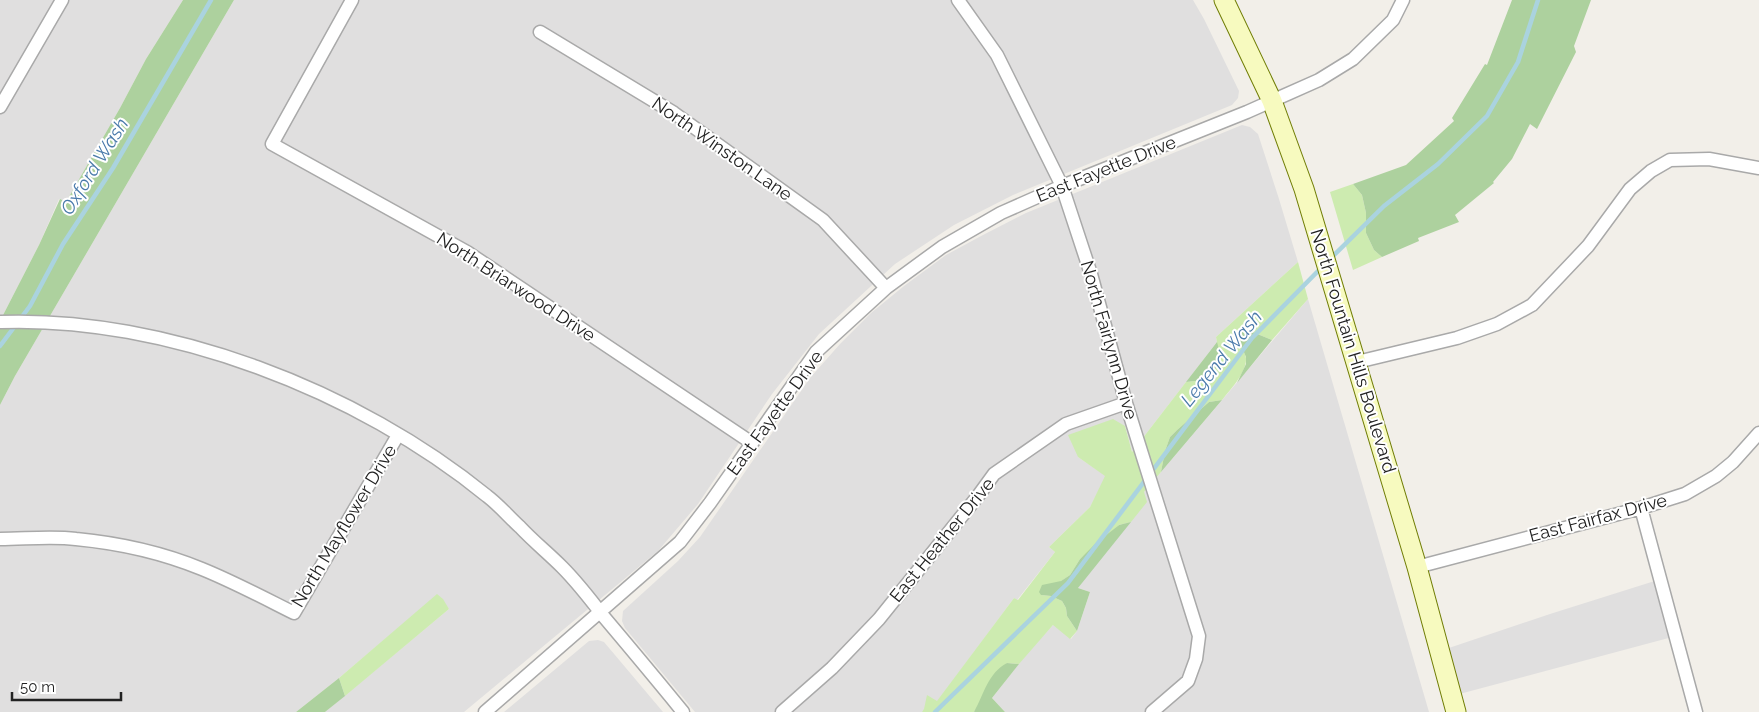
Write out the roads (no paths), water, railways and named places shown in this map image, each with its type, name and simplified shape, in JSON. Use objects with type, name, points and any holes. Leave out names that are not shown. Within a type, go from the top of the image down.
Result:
[{"type":"main road","name":"North Fountain Hills Boulevard","points":[[1224,0],[1272,101],[1304,188],[1417,567],[1456,712]]},
{"type":"street","points":[[0,107],[62,0]]},
{"type":"street","name":"North Briarwood Drive","points":[[352,0],[272,144],[468,252],[752,444]]},
{"type":"street","name":"North Fairlynn Drive","points":[[958,0],[997,56],[1062,186],[1091,274],[1126,403],[1199,636],[1196,659],[1188,681],[1152,712]]},
{"type":"street","name":"East Fayette Drive","points":[[485,712],[680,542],[710,503],[816,352],[886,288],[942,247],[1001,213],[1319,80],[1353,59],[1393,20],[1403,0]]},
{"type":"street","name":"North Winston Lane","points":[[540,32],[674,113],[823,220],[886,288]]},
{"type":"street","points":[[1357,362],[1458,338],[1497,324],[1532,305],[1588,246],[1630,189],[1651,171],[1670,160],[1709,160],[1759,168]]},
{"type":"street","points":[[0,322],[18,321],[93,326],[168,341],[224,356],[309,387],[340,401],[434,456],[488,497],[563,568],[683,712]]},
{"type":"street","name":"East Heather Drive","points":[[782,712],[832,668],[879,619],[994,474],[1066,424],[1126,403]]},
{"type":"street","name":"East Fairfax Drive","points":[[1417,567],[1642,508],[1685,494],[1716,476],[1733,462],[1759,433]]},
{"type":"street","name":"North Mayflower Drive","points":[[0,539],[75,538],[116,545],[169,558],[200,568],[233,582],[294,613],[398,435]]},
{"type":"street","points":[[1642,508],[1696,712]]},
{"type":"waterway","name":"Oxford Wash","points":[[0,346],[30,306],[63,244],[113,168],[211,0]]},
{"type":"waterway","name":"Legend Wash","points":[[1331,258],[1384,206],[1438,164],[1487,116],[1518,62],[1538,0]]},
{"type":"waterway","name":"Legend Wash","points":[[935,712],[1068,583],[1252,338],[1322,267]]}]
